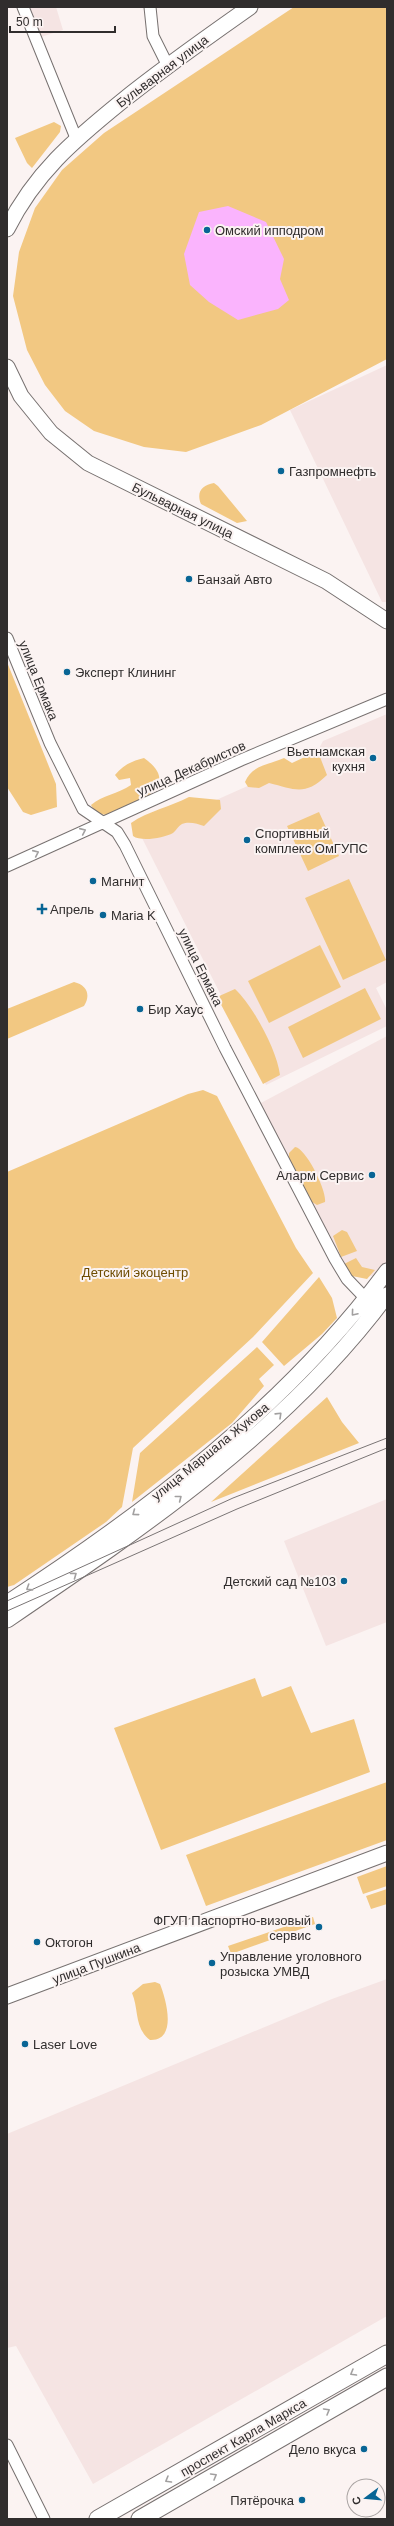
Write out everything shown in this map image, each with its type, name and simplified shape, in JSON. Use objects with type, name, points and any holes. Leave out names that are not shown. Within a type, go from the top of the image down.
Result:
[{"type":"main road","name":"Бульварная улица","points":[[7,229],[21,201],[51,162],[76,138],[168,64],[250,7]]},
{"type":"main road","name":"Бульварная улица","points":[[7,366],[21,396],[52,433],[88,463],[143,492],[260,547],[326,581],[387,621]]},
{"type":"main road","name":"улица Маршала Жукова","points":[[7,1620],[151,1519],[271,1423],[309,1385],[371,1304],[387,1271]]},
{"type":"main road","name":"улица Маршала Жукова","points":[[7,1603],[99,1540],[249,1421],[371,1304],[387,1295]]},
{"type":"main road","name":"улица Пушкина","points":[[7,1996],[387,1853]]},
{"type":"main road","name":"проспект Карла Маркса","points":[[98,2519],[387,2354]]},
{"type":"main road","name":"проспект Карла Маркса","points":[[140,2519],[387,2377]]},
{"type":"street","points":[[22,7],[76,138]]},
{"type":"street","points":[[150,7],[153,36],[168,64]]},
{"type":"street","name":"улица Ермака","points":[[7,638],[50,743],[82,809],[117,832],[125,845],[225,1048],[335,1259],[347,1279],[371,1304]]},
{"type":"street","name":"улица Декабристов","points":[[7,866],[241,760],[387,699]]},
{"type":"street","points":[[7,2445],[44,2519]]},
{"type":"shaded area","points":[[30,7],[56,7],[63,30],[41,37]]},
{"type":"shaded area","points":[[228,206],[266,222],[284,259],[280,279],[289,300],[278,309],[238,320],[209,302],[190,285],[184,254],[199,212]]},
{"type":"shaded area","points":[[387,365],[387,602],[382,602],[290,410]]},
{"type":"shaded area","points":[[387,714],[387,982],[376,988],[387,1010],[387,1026],[266,1085],[140,834],[315,756],[323,741]]},
{"type":"shaded area","points":[[387,1036],[387,1261],[373,1276],[356,1277],[347,1267],[259,1104]]},
{"type":"shaded area","name":"Детский сад №103","points":[[387,1499],[387,1622],[326,1646],[284,1541]]},
{"type":"shaded area","points":[[387,1979],[387,2316],[93,2484],[16,2346],[7,2348],[7,2134],[332,1999]]},
{"type":"green space","name":"Омский ипподром","points":[[294,7],[387,7],[387,359],[261,425],[186,452],[144,447],[94,431],[65,411],[45,385],[27,350],[13,296],[19,252],[35,208],[62,170],[104,133]]},
{"type":"green space","points":[[54,122],[61,126],[60,132],[32,168],[27,163],[15,138]]},
{"type":"green space","points":[[214,483],[247,521],[237,523],[201,504],[199,496],[201,490],[206,485]]},
{"type":"green space","points":[[7,662],[56,784],[57,807],[31,815],[23,812],[7,787]]},
{"type":"green space","points":[[309,755],[320,757],[327,775],[319,782],[305,789],[293,789],[269,783],[259,788],[248,787],[245,782],[252,772],[261,766],[284,758],[292,763]]},
{"type":"green space","points":[[144,758],[153,766],[158,774],[159,781],[157,787],[145,798],[113,814],[106,815],[95,812],[91,805],[95,802],[131,785],[130,778],[119,780],[115,775],[128,764]]},
{"type":"green space","points":[[189,797],[220,800],[221,809],[204,826],[193,823],[185,823],[173,833],[153,839],[141,839],[133,836],[131,823],[145,815]]},
{"type":"green space","points":[[319,812],[339,856],[308,871],[287,826]]},
{"type":"green space","points":[[349,879],[386,960],[343,980],[305,898]]},
{"type":"green space","points":[[320,945],[341,987],[269,1023],[248,981]]},
{"type":"green space","points":[[74,982],[85,988],[87,998],[84,1006],[7,1039],[7,1009]]},
{"type":"green space","points":[[365,988],[381,1019],[303,1058],[288,1027]]},
{"type":"green space","points":[[235,989],[249,1006],[263,1029],[278,1065],[280,1075],[263,1084],[217,997]]},
{"type":"green space","name":"Детский экоцентр","points":[[203,1090],[217,1096],[296,1248],[313,1273],[253,1337],[133,1448],[122,1507],[106,1522],[14,1585],[7,1587],[7,1172],[188,1094]]},
{"type":"green space","points":[[295,1147],[300,1149],[305,1154],[315,1171],[323,1189],[325,1202],[317,1205],[312,1202],[289,1158],[289,1153]]},
{"type":"green space","points":[[342,1230],[347,1232],[357,1251],[341,1257],[333,1236]]},
{"type":"green space","points":[[356,1258],[362,1267],[375,1270],[367,1279],[352,1276],[344,1264]]},
{"type":"green space","points":[[319,1277],[332,1298],[337,1318],[322,1334],[284,1366],[262,1342]]},
{"type":"green space","points":[[257,1347],[274,1365],[259,1379],[264,1386],[232,1423],[132,1502],[140,1453]]},
{"type":"green space","points":[[327,1397],[342,1422],[359,1443],[211,1502]]},
{"type":"green space","points":[[255,1678],[262,1697],[291,1686],[311,1733],[354,1719],[370,1772],[161,1850],[114,1728]]},
{"type":"green space","points":[[387,1782],[387,1840],[206,1906],[186,1855]]},
{"type":"green space","points":[[387,1866],[387,1886],[363,1894],[357,1877]]},
{"type":"green space","points":[[387,1889],[387,1904],[371,1909],[366,1896]]},
{"type":"green space","points":[[313,1917],[315,1924],[231,1954],[228,1946]]},
{"type":"green space","points":[[155,1982],[160,1984],[165,1999],[168,2018],[167,2027],[164,2034],[159,2038],[150,2040],[141,2030],[132,1993],[143,1984]]},
{"type":"tram line","points":[[7,1601],[233,1498],[387,1438]]},
{"type":"tram line","points":[[7,1611],[237,1509],[387,1448]]},
{"type":"place","name":"Омский ипподром","points":[[207,230]]},
{"type":"place","name":"Газпромнефть","points":[[281,471]]},
{"type":"place","name":"Банзай Авто","points":[[189,579]]},
{"type":"place","name":"Эксперт Клининг","points":[[67,672]]},
{"type":"place","name":"Вьетнамская кухня","points":[[373,758]]},
{"type":"place","name":"Спортивный комплекс ОмГУПС","points":[[247,840]]},
{"type":"place","name":"Магнит","points":[[93,881]]},
{"type":"place","name":"Апрель","points":[[42,909]]},
{"type":"place","name":"Maria K","points":[[103,915]]},
{"type":"place","name":"Бир Хаус","points":[[140,1009]]},
{"type":"place","name":"Аларм Сервис","points":[[372,1175]]},
{"type":"place","name":"Детский сад №103","points":[[344,1581]]},
{"type":"place","name":"ФГУП Паспортно-визовый сервис","points":[[319,1927]]},
{"type":"place","name":"Октогон","points":[[37,1942]]},
{"type":"place","name":"Управление уголовного розыска УМВД","points":[[212,1963]]},
{"type":"place","name":"Laser Love","points":[[25,2044]]},
{"type":"place","name":"Дело вкуса","points":[[364,2449]]},
{"type":"place","name":"Пятёрочка","points":[[302,2500]]}]
